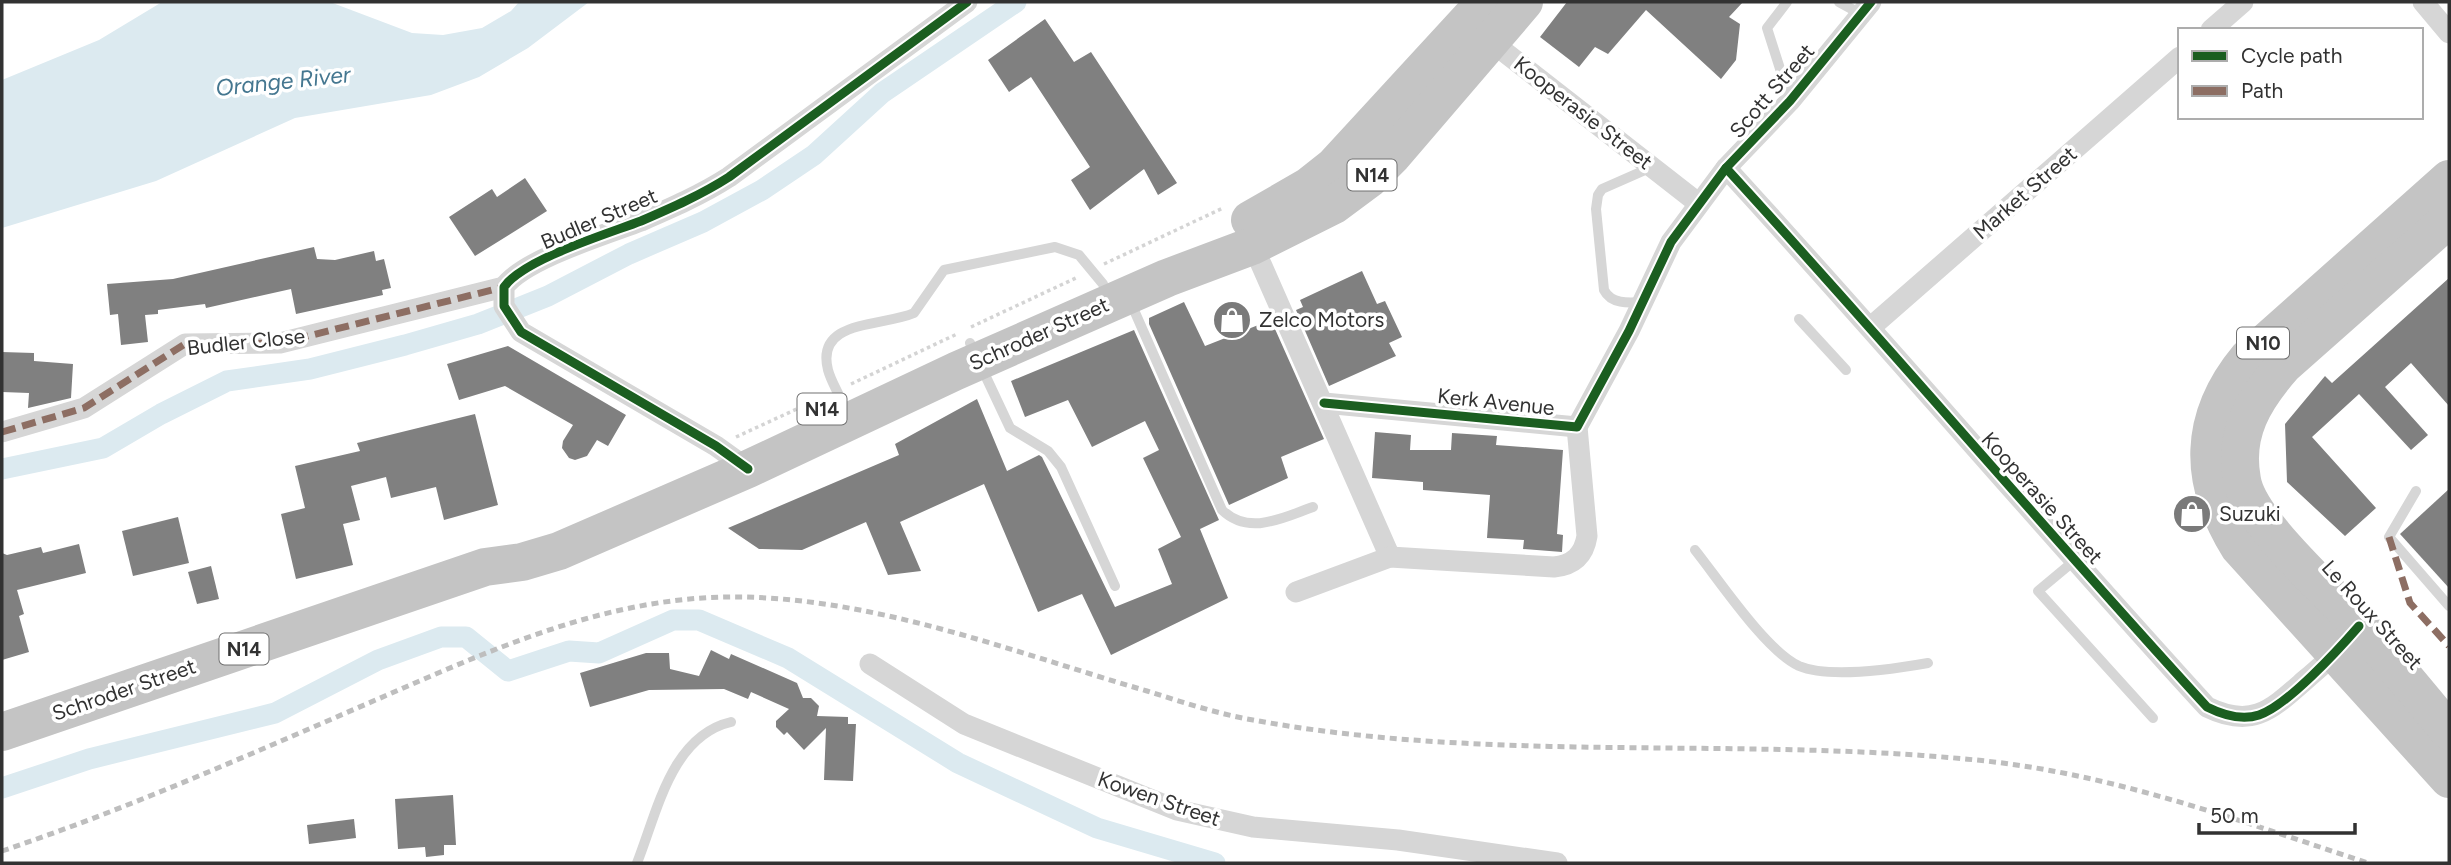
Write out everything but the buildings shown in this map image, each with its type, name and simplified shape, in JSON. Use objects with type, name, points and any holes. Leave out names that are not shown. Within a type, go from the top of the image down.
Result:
[{"type":"highway","name":"Schroder Street","points":[[730,456],[839,395],[1107,283],[1278,206],[1321,178],[1481,22],[1524,2]]},
{"type":"highway","name":"Le Roux Street","points":[[2449,179],[2248,358],[2229,382],[2214,417],[2209,445],[2215,501],[2228,529],[2252,564],[2348,639],[2449,731]]},
{"type":"highway","name":"Le Roux Street","points":[[2449,219],[2284,365],[2257,398],[2242,432],[2240,468],[2250,502],[2449,779]]},
{"type":"highway","name":"Schroder Street","points":[[2,732],[485,567],[514,544],[730,456],[970,341]]},
{"type":"street","name":"Budler Street","points":[[504,296],[514,276],[548,258],[687,201],[721,182],[967,2]]},
{"type":"street","points":[[2213,28],[2244,2]]},
{"type":"street","points":[[2423,2],[2449,33]]},
{"type":"street","name":"Scott Street","points":[[1698,203],[1790,101],[1866,8]]},
{"type":"street","name":"Kooperasie Street","points":[[1481,22],[1698,203]]},
{"type":"street","name":"Market Street","points":[[1871,327],[2178,60]]},
{"type":"street","name":"Kooperasie Street","points":[[1727,168],[1871,327],[2074,561],[2207,707],[2221,714],[2241,718],[2262,715],[2348,639]]},
{"type":"street","name":"Kerk Avenue","points":[[1296,592],[1390,557],[1554,567],[1571,564],[1582,552],[1587,536],[1577,428],[1671,242],[1698,203]]},
{"type":"street","points":[[1240,225],[1324,403],[1390,557]]},
{"type":"street","points":[[504,296],[515,326],[533,340],[730,456]]},
{"type":"street","name":"Budler Close","points":[[2,432],[84,408],[185,344],[280,343],[504,296]]},
{"type":"street","name":"Kerk Avenue","points":[[1324,403],[1577,428]]},
{"type":"street","name":"Kowen Street","points":[[870,664],[964,724],[1177,810],[1253,827],[1398,840],[1557,863]]},
{"type":"lane","points":[[1787,2],[1767,28],[1790,101]]},
{"type":"lane","points":[[1839,2],[1866,8]]},
{"type":"lane","points":[[1642,302],[1611,299],[1604,290],[1596,202],[1602,189],[1652,167]]},
{"type":"lane","points":[[839,395],[827,368],[827,346],[831,338],[846,330],[914,313],[944,270],[1055,247],[1079,255],[1107,283],[1222,510],[1237,521],[1256,525],[1313,508]]},
{"type":"lane","points":[[1799,319],[1846,370]]},
{"type":"lane","points":[[970,341],[1010,428],[1048,451],[1061,467],[1115,586]]},
{"type":"lane","points":[[2416,491],[2389,537],[2449,606]]},
{"type":"lane","points":[[1695,550],[1775,649],[1801,667],[1824,671],[1900,668],[1928,663]]},
{"type":"lane","points":[[2074,561],[2038,591],[2153,718]]},
{"type":"lane","points":[[638,863],[674,769],[699,736],[731,722]]},
{"type":"path","points":[[730,456],[839,395],[1240,225]]},
{"type":"water","name":"Orange River","points":[[162,2],[330,2],[412,33],[443,35],[482,28],[511,11],[519,2],[589,2],[528,48],[479,77],[431,95],[295,118],[156,181],[2,228],[2,80],[99,40]]},
{"type":"waterway","points":[[2,469],[103,448],[161,414],[227,381],[310,369],[405,345],[478,324],[548,296],[629,254],[703,222],[762,190],[814,155],[882,93],[1016,2]]},
{"type":"waterway","points":[[2,788],[89,759],[275,713],[378,660],[441,637],[466,637],[508,671],[569,651],[599,653],[673,620],[699,620],[788,658],[958,763],[1097,828],[1215,863]]},
{"type":"railway","points":[[2,851],[144,798],[525,638],[640,606],[680,600],[739,597],[798,601],[917,623],[1213,711],[1253,720],[1343,733],[1524,746],[1886,753],[2026,766],[2126,787],[2223,815],[2368,863]]},
{"type":"marked path","points":[[2,432],[84,408],[185,344],[280,343],[504,287]]},
{"type":"marked path","points":[[2389,537],[2410,603],[2449,646]]},
{"type":"cycle path","points":[[748,469],[716,446],[521,332],[504,306],[504,287],[514,277],[547,257],[641,221],[718,184],[967,2]]},
{"type":"cycle path","points":[[1324,403],[1577,427],[1629,331],[1671,242],[1726,168],[1790,101],[1871,2]]},
{"type":"cycle path","points":[[1726,168],[2207,707],[2239,717],[2252,717],[2271,710],[2312,676],[2359,626]]},
{"type":"place","name":"Zelco Motors","points":[[1232,320]]},
{"type":"place","name":"Suzuki","points":[[2192,514]]}]
